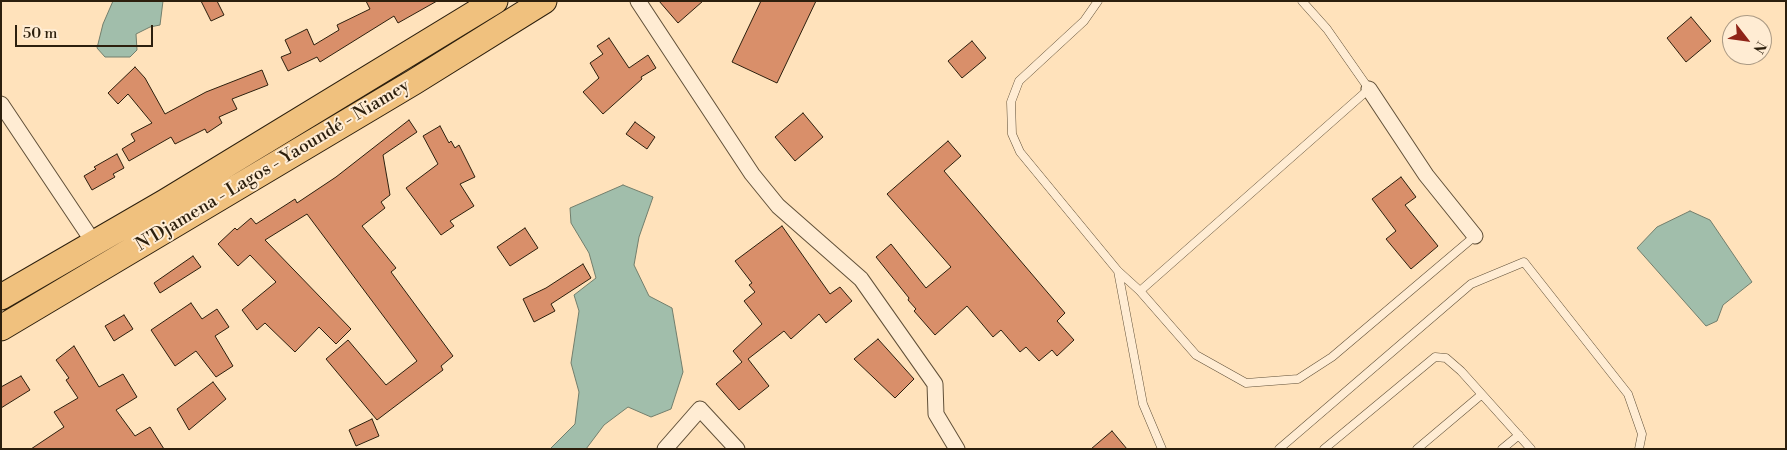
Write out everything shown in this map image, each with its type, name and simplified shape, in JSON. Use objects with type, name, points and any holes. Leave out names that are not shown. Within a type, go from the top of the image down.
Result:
[{"type":"highway","name":"N'Djamena - Lagos - Yaoundé - Niamey","points":[[1,297],[495,1]]},
{"type":"highway","name":"N'Djamena - Lagos - Yaoundé - Niamey","points":[[1,328],[414,82],[544,1]]},
{"type":"street","points":[[638,1],[752,174],[778,206],[861,279],[935,384],[936,414],[957,449]]},
{"type":"street","points":[[1369,89],[1426,175],[1475,236]]},
{"type":"street","points":[[1,104],[94,243]]},
{"type":"street","points":[[665,449],[700,409],[737,449]]},
{"type":"lane","points":[[1098,1],[1084,21],[1019,81],[1011,102],[1012,134],[1020,152],[1118,272],[1140,291],[1196,355],[1223,372],[1246,383],[1298,379],[1332,357],[1475,236]]},
{"type":"lane","points":[[1140,291],[1369,89],[1326,29],[1302,1]]},
{"type":"lane","points":[[1279,449],[1471,284],[1524,262],[1628,394],[1642,434],[1639,449]]},
{"type":"lane","points":[[1118,272],[1143,404],[1162,449]]},
{"type":"lane","points":[[1324,449],[1436,357],[1446,358],[1461,371],[1532,449]]},
{"type":"lane","points":[[1417,449],[1481,394]]},
{"type":"lane","points":[[1502,449],[1519,435]]},
{"type":"shaded area","points":[[113,1],[163,1],[160,25],[150,27],[136,34],[137,50],[130,57],[105,57],[97,48],[103,24]]},
{"type":"shaded area","points":[[623,185],[653,197],[639,237],[634,265],[649,296],[672,308],[683,372],[671,409],[651,417],[628,407],[604,425],[586,449],[550,449],[575,424],[579,392],[571,363],[579,311],[574,295],[596,278],[589,253],[571,223],[570,208]]},
{"type":"shaded area","points":[[1690,211],[1710,220],[1752,282],[1723,305],[1717,321],[1706,326],[1637,248],[1657,227]]},
{"type":"building","points":[[201,1],[217,1],[224,15],[211,21]]},
{"type":"building","points":[[366,1],[437,1],[398,23],[394,16],[320,62],[317,57],[288,71],[281,57],[291,53],[285,40],[307,29],[314,45],[339,30],[337,25],[370,9]]},
{"type":"building","points":[[659,1],[703,1],[678,23]]},
{"type":"building","points":[[761,1],[816,1],[777,83],[732,62]]},
{"type":"building","points":[[1691,17],[1711,41],[1686,62],[1667,38]]},
{"type":"building","points":[[609,38],[629,68],[648,55],[656,68],[641,77],[642,79],[603,114],[583,92],[599,78],[590,63],[603,54],[597,46]]},
{"type":"building","points":[[972,41],[986,58],[962,78],[948,61]]},
{"type":"building","points":[[135,67],[145,78],[165,114],[206,92],[262,70],[268,85],[232,99],[237,109],[219,117],[222,123],[207,133],[205,129],[175,144],[171,137],[129,161],[122,149],[135,141],[131,134],[152,123],[128,94],[118,104],[108,93]]},
{"type":"building","points":[[803,113],[823,137],[795,161],[775,137]]},
{"type":"building","points":[[409,120],[417,132],[383,155],[390,195],[381,202],[385,208],[362,226],[396,268],[391,272],[453,356],[441,366],[443,370],[377,420],[326,359],[348,340],[386,385],[417,361],[307,214],[265,240],[351,329],[336,344],[319,327],[295,352],[265,323],[257,330],[242,310],[276,282],[250,255],[238,266],[218,244],[235,228],[237,230],[251,218],[256,224],[295,199],[297,203],[336,177]]},
{"type":"building","points":[[635,122],[655,137],[647,149],[626,134]]},
{"type":"building","points":[[440,126],[449,143],[451,141],[455,148],[459,145],[475,177],[460,184],[474,206],[450,221],[454,226],[441,235],[406,188],[438,164],[423,136]]},
{"type":"building","points":[[948,141],[961,156],[944,171],[1065,313],[1057,321],[1074,340],[1057,356],[1052,350],[1039,361],[1026,347],[1020,352],[1001,330],[993,337],[967,306],[935,335],[914,311],[916,309],[908,300],[909,298],[876,257],[891,244],[926,288],[951,267],[887,194]]},
{"type":"building","points":[[117,154],[124,168],[113,174],[115,177],[92,190],[84,176],[96,169],[94,167]]},
{"type":"building","points":[[1401,177],[1416,197],[1405,205],[1438,246],[1411,269],[1386,239],[1396,231],[1372,199]]},
{"type":"building","points":[[782,226],[830,294],[840,287],[852,301],[826,323],[819,314],[791,339],[784,331],[748,359],[769,386],[739,410],[716,384],[742,362],[733,351],[762,324],[744,301],[755,292],[749,285],[752,283],[735,261]]},
{"type":"building","points":[[525,228],[538,248],[510,266],[497,247]]},
{"type":"building","points":[[193,256],[201,267],[160,293],[154,283]]},
{"type":"building","points":[[583,264],[591,278],[551,304],[555,311],[534,322],[523,299],[546,288]]},
{"type":"building","points":[[191,303],[202,319],[217,309],[229,327],[215,336],[233,366],[216,377],[196,351],[175,366],[151,330]]},
{"type":"building","points":[[124,315],[133,329],[114,341],[105,326]]},
{"type":"building","points":[[878,339],[914,379],[895,398],[854,359]]},
{"type":"building","points":[[74,346],[99,387],[123,374],[137,397],[116,410],[135,436],[150,427],[164,449],[31,449],[64,427],[54,412],[78,398],[66,380],[69,378],[56,360]]},
{"type":"building","points":[[21,376],[30,390],[1,408],[1,387]]},
{"type":"building","points":[[213,382],[226,399],[189,430],[177,409]]},
{"type":"building","points":[[372,419],[379,436],[356,446],[349,430]]},
{"type":"building","points":[[1112,431],[1127,449],[1091,449]]}]
